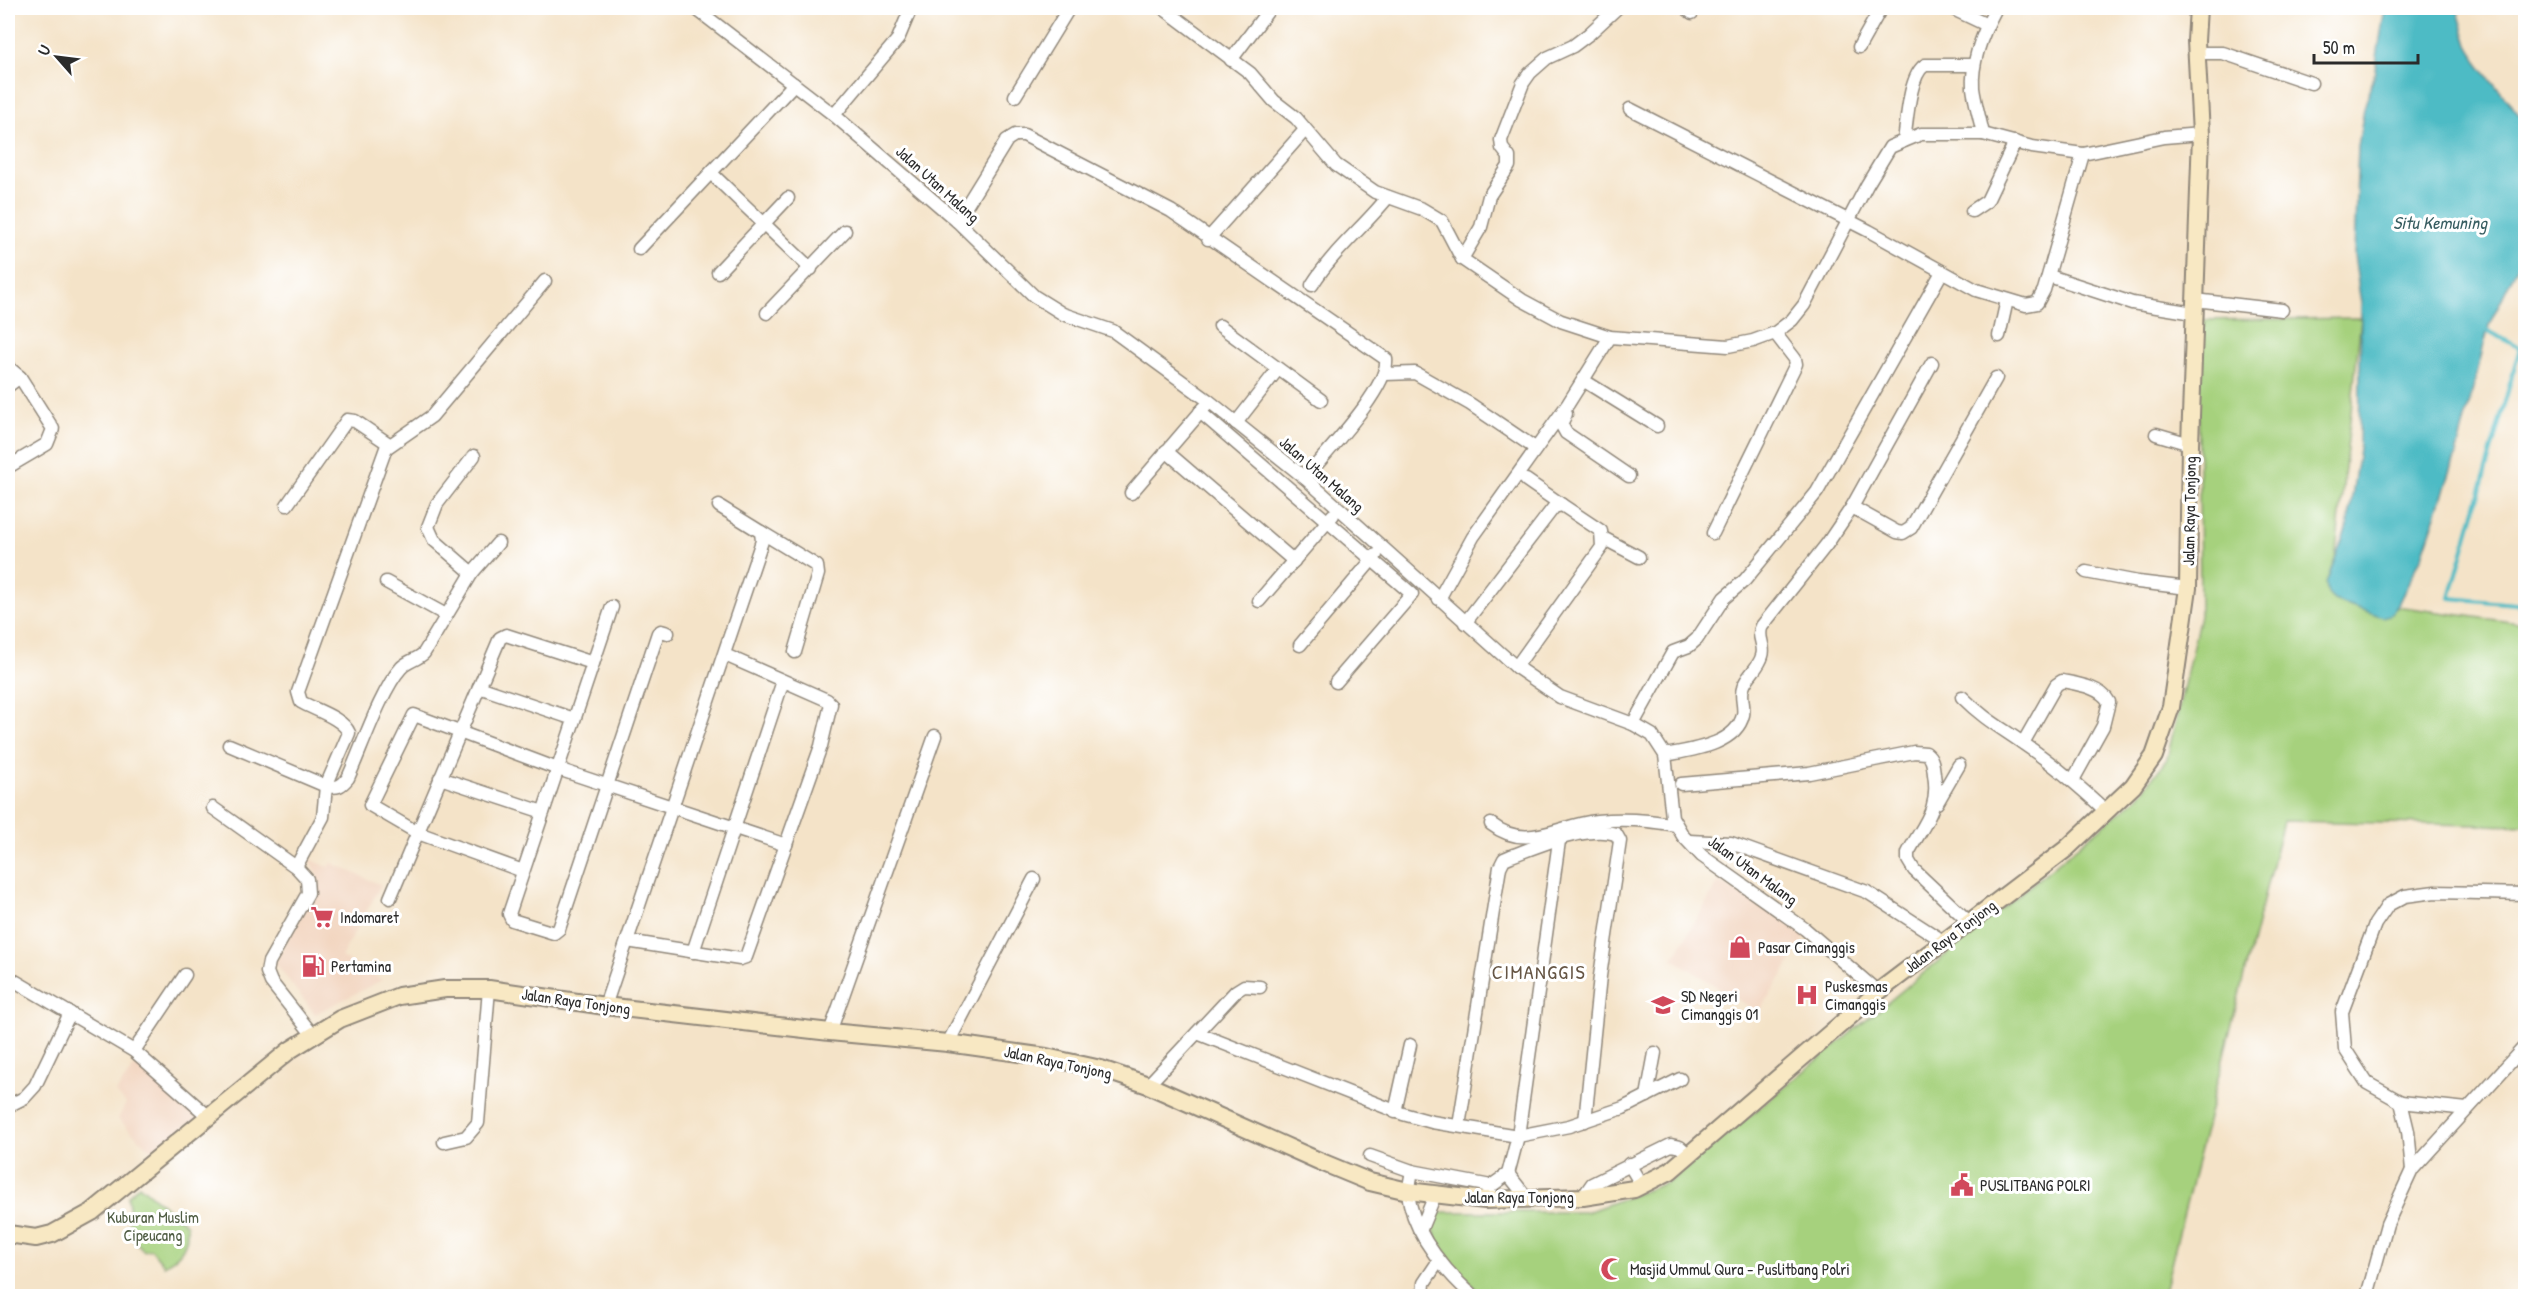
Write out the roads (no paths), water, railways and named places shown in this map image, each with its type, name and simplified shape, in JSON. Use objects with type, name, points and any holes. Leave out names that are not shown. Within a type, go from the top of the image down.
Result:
[{"type":"main road","name":"Jalan Raya Tonjong","points":[[8,1234],[36,1238],[52,1234],[92,1212],[312,1034],[365,1008],[399,996],[446,989],[489,989],[605,1006],[948,1043],[1046,1057],[1101,1070],[1148,1085],[1318,1161],[1370,1182],[1408,1191],[1435,1195],[1488,1193],[1527,1198],[1583,1197],[1618,1193],[1642,1186],[1690,1156],[1878,992],[2066,849],[2133,786],[2143,773],[2163,733],[2179,666],[2188,588],[2190,444],[2201,134],[2197,53],[2198,8]]},
{"type":"street","name":"Jalan Utan Malang","points":[[694,8],[834,115],[957,221],[1034,296],[1063,314],[1113,331],[1209,401],[1305,478],[1338,510],[1516,667],[1560,697],[1633,724],[1652,735],[1665,755],[1670,807],[1676,825],[1702,856],[1806,929],[1878,992]]},
{"type":"street","points":[[834,115],[898,39],[911,8]]},
{"type":"street","points":[[1015,96],[1069,8]]},
{"type":"street","points":[[1162,8],[1250,73],[1336,165],[1375,192],[1422,209],[1442,221],[1462,259],[1544,312],[1581,328],[1612,337],[1728,345],[1753,341],[1775,333],[1792,320],[1804,305],[1848,220],[1890,147],[1922,134],[1983,134],[2083,154],[2164,137],[2201,134]]},
{"type":"street","points":[[1231,60],[1270,8]]},
{"type":"street","points":[[1462,259],[1480,227],[1489,196],[1509,166],[1509,157],[1502,148],[1501,140],[1523,83],[1537,64],[1573,46],[1617,8]]},
{"type":"street","points":[[1859,47],[1881,8]]},
{"type":"street","points":[[1951,8],[1987,25]]},
{"type":"street","points":[[1983,134],[1973,88],[1974,65],[1987,25],[1996,8]]},
{"type":"street","points":[[2197,53],[2223,53],[2311,83]]},
{"type":"street","points":[[1904,141],[1913,83],[1921,68],[1925,65],[1974,65]]},
{"type":"street","points":[[639,249],[794,84]]},
{"type":"street","points":[[1630,109],[1848,220],[1976,290],[2026,305],[2037,303],[2049,276],[2083,154]]},
{"type":"street","points":[[1208,239],[1305,130]]},
{"type":"street","points":[[957,221],[1007,140],[1015,135],[1023,135],[1153,200],[1386,359],[1385,374],[1364,407],[1305,478]]},
{"type":"street","points":[[1972,211],[1987,201],[2015,142]]},
{"type":"street","points":[[711,173],[811,269]]},
{"type":"street","points":[[718,272],[765,225],[788,198]]},
{"type":"street","points":[[1312,285],[1337,250],[1364,227],[1388,198]]},
{"type":"street","points":[[767,313],[845,231]]},
{"type":"street","points":[[1633,724],[1673,652],[1689,646],[1697,639],[1724,598],[1745,580],[1817,492],[1942,272]]},
{"type":"street","points":[[2049,276],[2132,303],[2282,310]]},
{"type":"street","points":[[297,867],[323,817],[326,786],[349,733],[340,722],[301,702],[298,692],[389,444],[432,416],[544,281]]},
{"type":"street","points":[[1999,336],[2007,300]]},
{"type":"street","points":[[1220,326],[1321,400]]},
{"type":"street","points":[[1713,533],[1796,364],[1795,359],[1775,333]]},
{"type":"street","points":[[1612,337],[1560,424],[1562,428],[1629,476]]},
{"type":"street","points":[[1439,599],[1473,537],[1568,404],[1612,337]]},
{"type":"street","points":[[1665,755],[1705,746],[1731,735],[1740,727],[1744,713],[1742,689],[1762,659],[1763,652],[1758,637],[1762,626],[1827,544],[1852,507],[1932,363]]},
{"type":"street","points":[[8,367],[20,377],[53,429],[53,434],[47,444],[8,467]]},
{"type":"street","points":[[1236,423],[1278,369]]},
{"type":"street","points":[[1385,374],[1415,373],[1462,399],[1535,448]]},
{"type":"street","points":[[8,386],[20,377]]},
{"type":"street","points":[[1852,507],[1896,532],[1903,533],[1911,528],[1996,378]]},
{"type":"street","points":[[1587,382],[1657,426]]},
{"type":"street","points":[[1131,493],[1209,401]]},
{"type":"street","points":[[1200,412],[1412,594],[1336,682]]},
{"type":"street","points":[[286,505],[347,420],[355,421],[389,444]]},
{"type":"street","points":[[2156,434],[2190,444]]},
{"type":"street","points":[[1166,451],[1294,561]]},
{"type":"street","points":[[472,573],[434,540],[428,527],[437,504],[474,456]]},
{"type":"street","points":[[1516,667],[1594,560],[1602,547],[1604,538],[1601,531],[1526,480]]},
{"type":"street","points":[[1465,623],[1548,512],[1562,505]]},
{"type":"street","points":[[719,506],[817,566],[818,574],[795,652]]},
{"type":"street","points":[[1259,602],[1338,510]]},
{"type":"street","points":[[605,1006],[725,655],[762,541],[761,532]]},
{"type":"street","points":[[1604,538],[1639,556]]},
{"type":"street","points":[[229,746],[326,786],[337,788],[348,778],[389,687],[401,666],[418,660],[424,653],[472,573],[498,543]]},
{"type":"street","points":[[1300,645],[1383,548]]},
{"type":"street","points":[[2086,572],[2138,582],[2188,588]]},
{"type":"street","points":[[386,582],[447,615]]},
{"type":"street","points":[[612,607],[509,918],[557,932],[658,633],[661,631],[668,633]]},
{"type":"street","points":[[390,898],[502,635],[593,663]]},
{"type":"street","points":[[627,941],[740,959],[746,957],[821,746],[831,704],[725,655]]},
{"type":"street","points":[[693,952],[783,681]]},
{"type":"street","points":[[2023,743],[2056,685],[2062,681],[2081,685],[2106,697],[2109,702],[2103,726],[2073,780]]},
{"type":"street","points":[[479,687],[574,719]]},
{"type":"street","points":[[1962,697],[2001,730],[2023,743],[2073,780],[2106,812]]},
{"type":"street","points":[[523,871],[418,833],[372,808],[371,802],[414,715],[460,730],[558,769],[786,845]]},
{"type":"street","points":[[830,1032],[935,736]]},
{"type":"street","points":[[1681,784],[1809,773],[1914,752],[1926,753],[1932,762],[1935,808]]},
{"type":"street","points":[[1959,765],[1908,853],[1908,860],[1914,870],[1969,922]]},
{"type":"street","points":[[440,778],[543,812]]},
{"type":"street","points":[[213,808],[297,867],[307,879],[308,893],[269,962],[267,972],[271,982],[312,1034]]},
{"type":"street","points":[[1491,824],[1502,833],[1526,838],[1596,821],[1640,819],[1676,825]]},
{"type":"street","points":[[1459,1126],[1500,867],[1504,859],[1511,856],[1586,832],[1604,831],[1617,834],[1620,841],[1600,976],[1585,1121]]},
{"type":"street","points":[[1370,1156],[1488,1193],[1508,1174],[1518,1136],[1559,841]]},
{"type":"street","points":[[1689,841],[1731,843],[1867,892],[1943,941]]},
{"type":"street","points":[[948,1043],[1034,879]]},
{"type":"street","points":[[2467,1109],[2401,1102],[2367,1083],[2345,1049],[2342,1012],[2375,924],[2388,905],[2405,896],[2435,892],[2526,894]]},
{"type":"street","points":[[134,1051],[185,975]]},
{"type":"street","points":[[8,977],[134,1051],[209,1117]]},
{"type":"street","points":[[1148,1085],[1236,991],[1244,986],[1260,987]]},
{"type":"street","points":[[444,1142],[466,1137],[478,1123],[489,989]]},
{"type":"street","points":[[8,1106],[24,1098],[35,1086],[70,1013]]},
{"type":"street","points":[[1197,1033],[1395,1112],[1518,1136],[1585,1121],[1623,1108],[1680,1079]]},
{"type":"street","points":[[1395,1112],[1410,1045]]},
{"type":"street","points":[[2367,1296],[2387,1224],[2412,1170],[2526,1045]]},
{"type":"street","points":[[1647,1096],[1655,1053]]},
{"type":"street","points":[[2401,1102],[2408,1131],[2412,1170]]},
{"type":"street","points":[[1583,1197],[1592,1184],[1671,1145],[1680,1147],[1690,1156]]},
{"type":"street","points":[[1629,1164],[1642,1186]]},
{"type":"street","points":[[1412,1171],[1408,1191],[1410,1206],[1421,1229],[1438,1262],[1473,1296]]},
{"type":"street","points":[[1508,1174],[1527,1198]]},
{"type":"street","points":[[1421,1229],[1435,1195]]},
{"type":"street","points":[[1423,1296],[1424,1283],[1438,1262]]},
{"type":"water","name":"Situ Kemuning","points":[[2385,8],[2457,8],[2468,45],[2479,65],[2525,122],[2525,251],[2489,325],[2456,455],[2422,556],[2398,604],[2391,614],[2383,617],[2334,600],[2328,594],[2326,583],[2348,524],[2359,448],[2361,304],[2354,255],[2358,147],[2364,108],[2374,76]]},
{"type":"waterway","points":[[2483,328],[2520,348],[2450,598],[2526,605]]},
{"type":"place","name":"Indomaret","points":[[322,917]]},
{"type":"place","name":"Pasar Cimanggis","points":[[1740,947]]},
{"type":"place","name":"Pertamina","points":[[313,966]]},
{"type":"place","name":"Puskesmas Cimanggis","points":[[1807,995]]},
{"type":"place","name":"SD Negeri Cimanggis 01","points":[[1663,1005]]},
{"type":"place","name":"PUSLITBANG POLRI","points":[[1962,1185]]},
{"type":"place","name":"Masjid Ummul Qura - Puslitbang Polri","points":[[1612,1269]]},
{"type":"district","name":"CIMANGGIS","points":[[1539,971]]},
{"type":"park label","name":"Kuburan Muslim Cipeucang","points":[[153,1226]]}]
